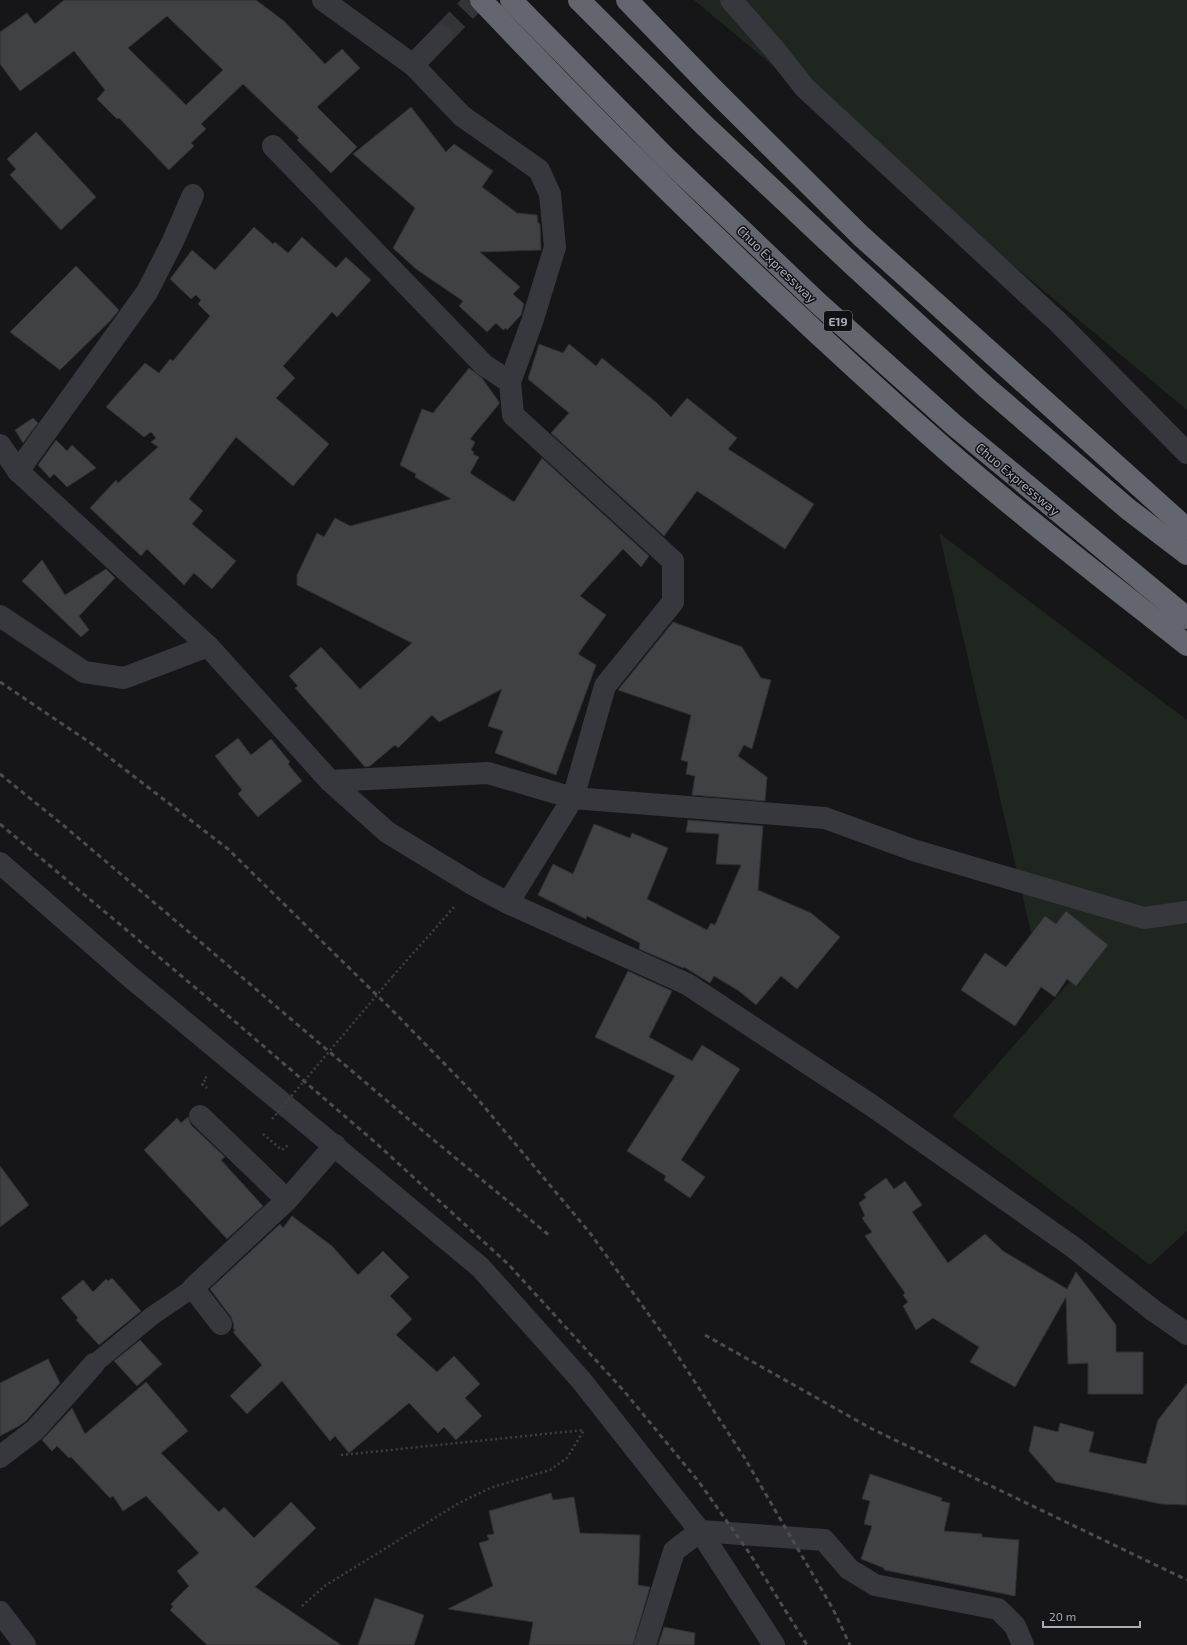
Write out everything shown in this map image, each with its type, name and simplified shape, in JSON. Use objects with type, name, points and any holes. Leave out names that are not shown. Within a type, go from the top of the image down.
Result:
[{"type":"highway","points":[[481,0],[673,196],[801,319],[946,449],[1080,560],[1187,644]]},
{"type":"highway","name":"Chuo Expressway","points":[[511,0],[661,152],[818,303],[954,425],[1187,618]]},
{"type":"highway","points":[[579,0],[704,125],[858,270],[987,388],[1128,509],[1187,554]]},
{"type":"highway","points":[[628,0],[712,88],[862,236],[1187,529]]},
{"type":"street","points":[[323,0],[413,64],[462,116],[539,170],[550,194],[555,247],[532,322],[510,382],[513,415],[673,562],[673,602],[605,686],[573,798],[508,903]]},
{"type":"street","points":[[731,0],[775,50],[805,88],[1058,322],[1187,453]]},
{"type":"street","points":[[413,64],[442,35]]},
{"type":"street","points":[[273,146],[484,365],[510,382]]},
{"type":"street","points":[[18,471],[147,292],[173,241],[193,195]]},
{"type":"street","points":[[0,445],[18,471],[208,646],[330,781],[387,832],[474,885],[508,903],[687,984],[871,1104],[1072,1247],[1154,1311],[1187,1334]]},
{"type":"street","points":[[0,616],[84,672],[124,678],[208,646]]},
{"type":"street","points":[[330,781],[488,773],[573,798],[825,818],[914,850],[1144,918],[1187,912]]},
{"type":"street","points":[[0,863],[128,975],[480,1267],[581,1380],[700,1531],[774,1645]]},
{"type":"street","points":[[200,1116],[287,1200]]},
{"type":"street","points":[[221,1324],[193,1288],[287,1200],[335,1146]]},
{"type":"street","points":[[0,1457],[35,1430],[94,1364]]},
{"type":"street","points":[[645,1645],[674,1551],[700,1531],[824,1540],[849,1569],[875,1585],[998,1609],[1015,1626],[1023,1645]]},
{"type":"street","points":[[0,1612],[25,1645]]},
{"type":"lane","points":[[94,1364],[152,1316],[193,1288]]},
{"type":"path","points":[[272,1119],[393,976],[454,908]]},
{"type":"path","points":[[302,1606],[326,1585],[459,1503],[490,1488],[550,1470],[567,1458],[584,1430],[608,1414]]},
{"type":"path","points":[[341,1455],[584,1430]]},
{"type":"shaded area","points":[[694,0],[1187,0],[1187,410]]},
{"type":"shaded area","points":[[939,533],[1187,720],[1187,1231],[1150,1265],[952,1116],[1080,970],[1033,941]]},
{"type":"building","points":[[64,0],[256,0],[284,21],[325,64],[342,49],[360,68],[317,107],[357,147],[331,173],[297,140],[299,138],[243,84],[201,124],[206,129],[191,143],[194,146],[169,170],[119,118],[117,119],[97,99],[105,90],[74,51],[20,91],[0,64],[0,32],[27,13],[35,24]],"holes":[[[167,16],[223,70],[186,105],[128,48]]]},
{"type":"building","points":[[411,107],[446,152],[454,144],[493,171],[482,187],[517,213],[537,215],[538,223],[540,224],[541,250],[480,252],[520,287],[513,294],[524,304],[521,315],[507,330],[506,328],[503,330],[496,323],[487,332],[459,306],[463,301],[416,269],[393,248],[415,208],[353,154]]},
{"type":"building","points":[[36,132],[96,197],[61,230],[10,175],[16,169],[7,159]]},
{"type":"building","points":[[254,227],[273,244],[275,242],[288,253],[302,237],[336,268],[346,257],[371,280],[337,317],[332,312],[283,366],[295,378],[276,398],[329,444],[293,486],[236,437],[189,499],[203,511],[192,524],[236,561],[212,589],[194,573],[184,585],[147,549],[141,556],[90,508],[116,480],[118,483],[158,447],[151,442],[156,438],[151,432],[144,437],[106,407],[145,363],[159,373],[170,359],[173,361],[210,316],[198,304],[201,300],[196,295],[191,299],[170,279],[192,250],[215,270]]},
{"type":"building","points":[[76,266],[119,310],[111,320],[60,370],[10,332]]},
{"type":"building","points":[[539,344],[563,353],[569,344],[596,366],[602,358],[657,403],[671,417],[687,398],[737,438],[728,449],[814,504],[785,549],[697,491],[664,536],[551,433],[569,413],[528,379]]},
{"type":"building","points":[[469,368],[482,378],[499,402],[499,404],[470,439],[475,442],[471,450],[474,452],[473,454],[479,457],[470,473],[514,502],[542,458],[649,556],[641,567],[623,549],[580,596],[606,615],[578,654],[596,665],[556,775],[495,753],[503,731],[488,726],[502,689],[439,722],[432,715],[398,748],[395,745],[370,766],[365,767],[295,688],[298,686],[289,676],[321,647],[360,689],[412,643],[297,585],[297,575],[317,533],[324,537],[335,518],[350,526],[451,499],[415,477],[416,474],[400,465],[422,409],[433,413]]},
{"type":"building","points":[[33,418],[38,423],[23,443],[15,430]]},
{"type":"building","points":[[56,440],[67,451],[72,445],[96,468],[67,487],[54,474],[50,478],[38,465]]},
{"type":"building","points":[[42,560],[65,595],[106,569],[115,578],[79,616],[89,630],[81,637],[22,581]]},
{"type":"building","points":[[673,622],[742,647],[761,678],[771,680],[752,749],[744,745],[738,756],[767,777],[765,801],[692,795],[695,776],[686,774],[688,762],[681,760],[691,715],[618,690]]},
{"type":"building","points":[[238,738],[251,755],[271,739],[290,762],[288,764],[302,781],[258,817],[238,794],[242,790],[215,756]]},
{"type":"building","points":[[688,820],[763,826],[758,890],[811,913],[840,937],[797,989],[781,976],[756,1005],[739,991],[714,976],[710,983],[684,967],[683,968],[639,949],[640,943],[587,916],[586,919],[538,895],[553,864],[573,874],[594,824],[630,838],[632,833],[668,848],[647,899],[707,930],[711,923],[715,925],[741,865],[716,864],[719,834],[686,832]]},
{"type":"building","points":[[1066,911],[1108,945],[1076,986],[1067,979],[1055,997],[1041,987],[1015,1026],[961,990],[985,953],[1006,967],[1045,916],[1056,924]]},
{"type":"building","points":[[628,971],[672,991],[649,1037],[692,1061],[702,1045],[740,1069],[681,1160],[705,1177],[690,1198],[664,1180],[666,1176],[627,1151],[675,1076],[595,1037]]},
{"type":"building","points":[[188,1117],[191,1125],[225,1157],[221,1160],[263,1206],[227,1239],[144,1150],[177,1118],[181,1123]]},
{"type":"building","points":[[0,1166],[29,1205],[0,1227]]},
{"type":"building","points":[[886,1178],[894,1189],[905,1181],[922,1205],[912,1212],[948,1263],[985,1234],[1003,1251],[1067,1289],[1076,1272],[1116,1325],[1116,1352],[1143,1352],[1143,1394],[1088,1394],[1088,1363],[1068,1364],[1066,1297],[1015,1387],[970,1362],[979,1347],[933,1318],[916,1330],[903,1306],[908,1302],[903,1295],[905,1293],[865,1236],[872,1232],[862,1218],[865,1216],[859,1203],[866,1198],[864,1194]]},
{"type":"building","points":[[292,1216],[332,1246],[358,1275],[383,1251],[409,1277],[390,1296],[412,1319],[396,1335],[437,1372],[454,1356],[480,1384],[465,1398],[482,1416],[456,1440],[444,1427],[438,1433],[409,1403],[349,1453],[335,1436],[330,1441],[282,1381],[247,1414],[230,1396],[262,1365],[233,1332],[235,1331],[231,1317],[210,1289],[280,1224],[283,1228]]},
{"type":"building","points":[[112,1278],[141,1311],[99,1345],[76,1320],[78,1318],[61,1298],[83,1280],[93,1292],[106,1279],[108,1281]]},
{"type":"building","points":[[140,1340],[162,1364],[137,1386],[114,1361]]},
{"type":"building","points":[[48,1359],[60,1383],[26,1421],[0,1436],[0,1383]]},
{"type":"building","points":[[146,1382],[188,1431],[161,1453],[219,1512],[224,1507],[254,1538],[291,1502],[316,1528],[255,1587],[341,1645],[207,1645],[170,1610],[173,1607],[171,1604],[189,1586],[177,1571],[199,1553],[146,1496],[123,1511],[113,1496],[110,1498],[71,1457],[69,1458],[57,1446],[52,1451],[42,1440],[72,1408],[85,1434]]},
{"type":"building","points":[[1187,1383],[1187,1505],[1161,1504],[1056,1482],[1029,1451],[1034,1426],[1058,1432],[1060,1423],[1094,1432],[1089,1452],[1146,1464],[1158,1420]]},
{"type":"building","points":[[870,1474],[942,1498],[941,1501],[950,1503],[944,1531],[982,1534],[982,1537],[1019,1540],[1015,1596],[884,1570],[884,1568],[861,1559],[872,1526],[864,1524],[870,1501],[862,1499]]},
{"type":"building","points":[[551,1493],[553,1500],[574,1497],[580,1533],[640,1535],[638,1585],[650,1587],[633,1645],[529,1645],[533,1622],[448,1609],[493,1586],[479,1543],[489,1540],[487,1535],[494,1534],[489,1511]]},
{"type":"building","points":[[375,1598],[424,1615],[414,1645],[358,1645]]},
{"type":"building","points":[[664,1627],[695,1633],[694,1645],[658,1645]]},
{"type":"tunnel","points":[[442,35],[476,0]]},
{"type":"railway","points":[[0,682],[92,744],[228,849],[393,1011],[471,1091],[590,1233],[670,1344],[744,1457],[833,1609],[850,1645]]},
{"type":"railway","points":[[0,774],[63,825],[406,1117],[550,1236]]},
{"type":"railway","points":[[0,824],[197,989],[376,1143],[508,1264],[624,1391],[699,1482],[750,1554],[807,1645]]},
{"type":"railway","points":[[705,1335],[872,1429],[1187,1580]]}]
